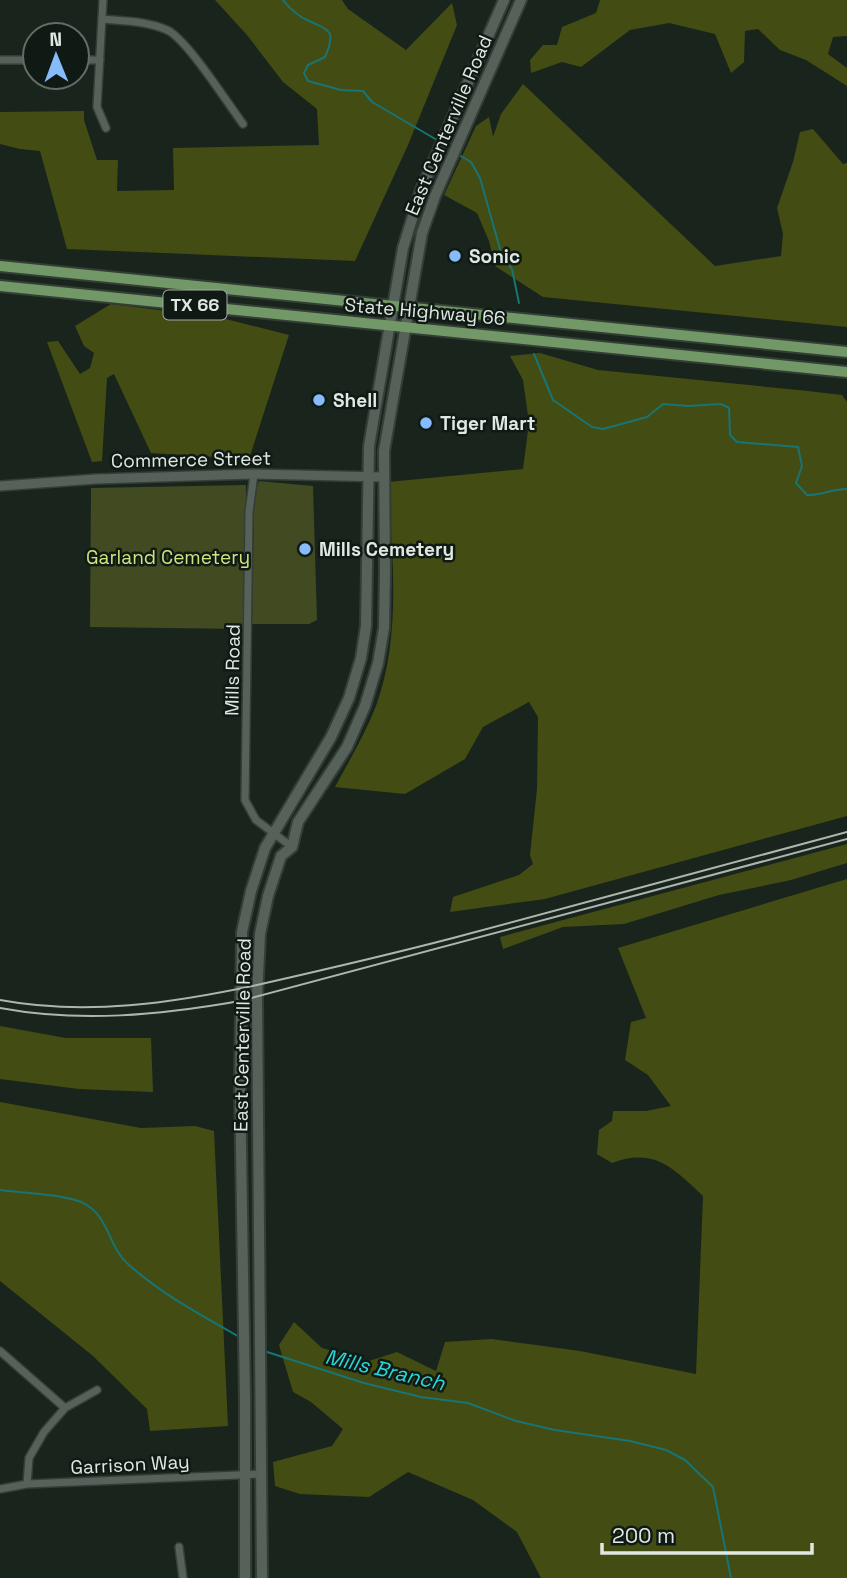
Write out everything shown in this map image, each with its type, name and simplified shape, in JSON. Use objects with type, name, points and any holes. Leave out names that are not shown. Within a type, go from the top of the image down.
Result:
[{"type":"main road","name":"East Centerville Road","points":[[244,1578],[245,1399],[240,954],[246,914],[265,848],[331,737],[349,698],[361,657],[366,626],[369,446],[403,248],[421,190],[504,0]]},
{"type":"main road","name":"East Centerville Road","points":[[262,1578],[257,1085],[260,934],[281,856],[292,846],[298,822],[347,747],[365,706],[378,663],[384,628],[383,477],[386,435],[411,309],[422,233],[435,196],[521,0]]},
{"type":"main road","name":"State Highway 66","points":[[0,266],[847,352]]},
{"type":"main road","name":"State Highway 66","points":[[0,286],[846,372]]},
{"type":"main road","points":[[246,914],[264,912]]},
{"type":"main road","points":[[240,1085],[257,1085]]},
{"type":"main road","points":[[242,1224],[259,1224]]},
{"type":"street","points":[[103,0],[97,107],[106,128]]},
{"type":"street","points":[[102,19],[140,22],[170,31],[197,60],[243,124]]},
{"type":"street","points":[[0,60],[21,60]]},
{"type":"street","points":[[91,60],[100,60]]},
{"type":"street","name":"Commerce Street","points":[[0,486],[96,479],[254,474],[383,477]]},
{"type":"street","name":"Mills Road","points":[[254,474],[249,512],[245,800],[256,820],[292,846]]},
{"type":"street","points":[[0,1351],[65,1408]]},
{"type":"street","points":[[27,1484],[29,1458],[44,1432],[65,1408],[97,1390]]},
{"type":"street","name":"Garrison Way","points":[[0,1489],[27,1484],[261,1474]]},
{"type":"street","points":[[179,1547],[183,1578]]},
{"type":"green space","points":[[215,0],[342,0],[348,9],[406,50],[452,3],[457,25],[408,145],[355,261],[67,249],[40,151],[0,144],[0,112],[84,111],[84,120],[97,160],[118,160],[117,191],[174,190],[173,148],[319,145],[317,109],[283,82],[247,35]]},
{"type":"green space","points":[[600,0],[847,0],[847,36],[833,37],[828,54],[847,68],[847,86],[806,60],[780,50],[758,29],[745,31],[744,62],[731,73],[715,34],[669,23],[630,30],[581,67],[562,62],[531,73],[530,60],[543,45],[557,45],[562,27],[596,13]]},
{"type":"green space","points":[[523,84],[715,266],[781,256],[783,234],[777,208],[800,132],[813,129],[843,164],[847,163],[847,327],[543,297],[495,266],[489,241],[477,213],[444,195],[476,126],[489,117],[493,137],[501,114]]},
{"type":"green space","points":[[111,304],[222,318],[289,335],[249,459],[151,453],[114,374],[107,378],[102,461],[92,462],[47,342],[58,341],[80,374],[90,368],[94,353],[84,346],[75,326]]},
{"type":"green space","points":[[540,353],[598,370],[842,395],[847,402],[847,816],[545,899],[450,912],[453,897],[519,875],[533,864],[530,855],[537,789],[538,717],[529,702],[483,727],[465,759],[405,794],[335,787],[376,706],[389,651],[393,566],[388,482],[523,469],[529,423],[523,380],[510,356]]},
{"type":"green space","points":[[259,481],[313,486],[317,620],[309,624],[252,624],[254,503]]},
{"type":"green space","name":"Garland Cemetery","points":[[246,485],[245,629],[90,627],[91,488]]},
{"type":"green space","points":[[847,844],[847,863],[791,880],[719,895],[624,924],[563,927],[503,949],[500,937]]},
{"type":"green space","points":[[847,879],[847,1578],[541,1578],[517,1532],[473,1500],[408,1472],[369,1497],[300,1494],[275,1486],[273,1462],[332,1446],[343,1429],[311,1402],[293,1392],[279,1345],[294,1322],[322,1348],[369,1361],[397,1352],[436,1371],[445,1342],[491,1339],[580,1351],[696,1374],[703,1196],[663,1163],[640,1158],[612,1163],[597,1154],[599,1130],[612,1121],[613,1111],[646,1111],[671,1106],[648,1075],[625,1060],[631,1022],[646,1018],[618,948]]},
{"type":"green space","points":[[0,1026],[66,1038],[151,1038],[153,1092],[79,1089],[0,1079]]},
{"type":"green space","points":[[0,1102],[141,1128],[195,1126],[214,1131],[228,1426],[150,1431],[147,1409],[93,1356],[0,1281]]},
{"type":"waterway","points":[[283,0],[297,15],[327,30],[331,37],[325,57],[308,65],[304,73],[308,81],[341,90],[363,91],[372,102],[437,140]]},
{"type":"waterway","points":[[459,155],[471,162],[480,178],[502,256],[512,269],[519,303]]},
{"type":"waterway","points":[[534,354],[553,400],[592,427],[603,429],[647,417],[663,404],[721,404],[729,408],[730,435],[737,442],[798,447],[802,466],[796,483],[807,495],[847,489]]},
{"type":"waterway","name":"Mills Branch","points":[[0,1190],[56,1196],[85,1204],[99,1217],[128,1264],[168,1295],[241,1338]]},
{"type":"waterway","name":"Mills Branch","points":[[264,1351],[364,1383],[421,1397],[468,1403],[516,1421],[666,1450],[685,1460],[713,1487],[731,1578]]},
{"type":"tram line","points":[[0,1000],[32,1005],[97,1007],[161,1002],[257,985],[429,944],[847,832]]},
{"type":"railway","points":[[0,1008],[30,1013],[90,1016],[150,1013],[240,1001],[847,839]]},
{"type":"place","name":"Sonic","points":[[455,256]]},
{"type":"place","name":"Shell","points":[[319,400]]},
{"type":"place","name":"Tiger Mart","points":[[426,423]]},
{"type":"place","name":"Mills Cemetery","points":[[305,549]]}]
